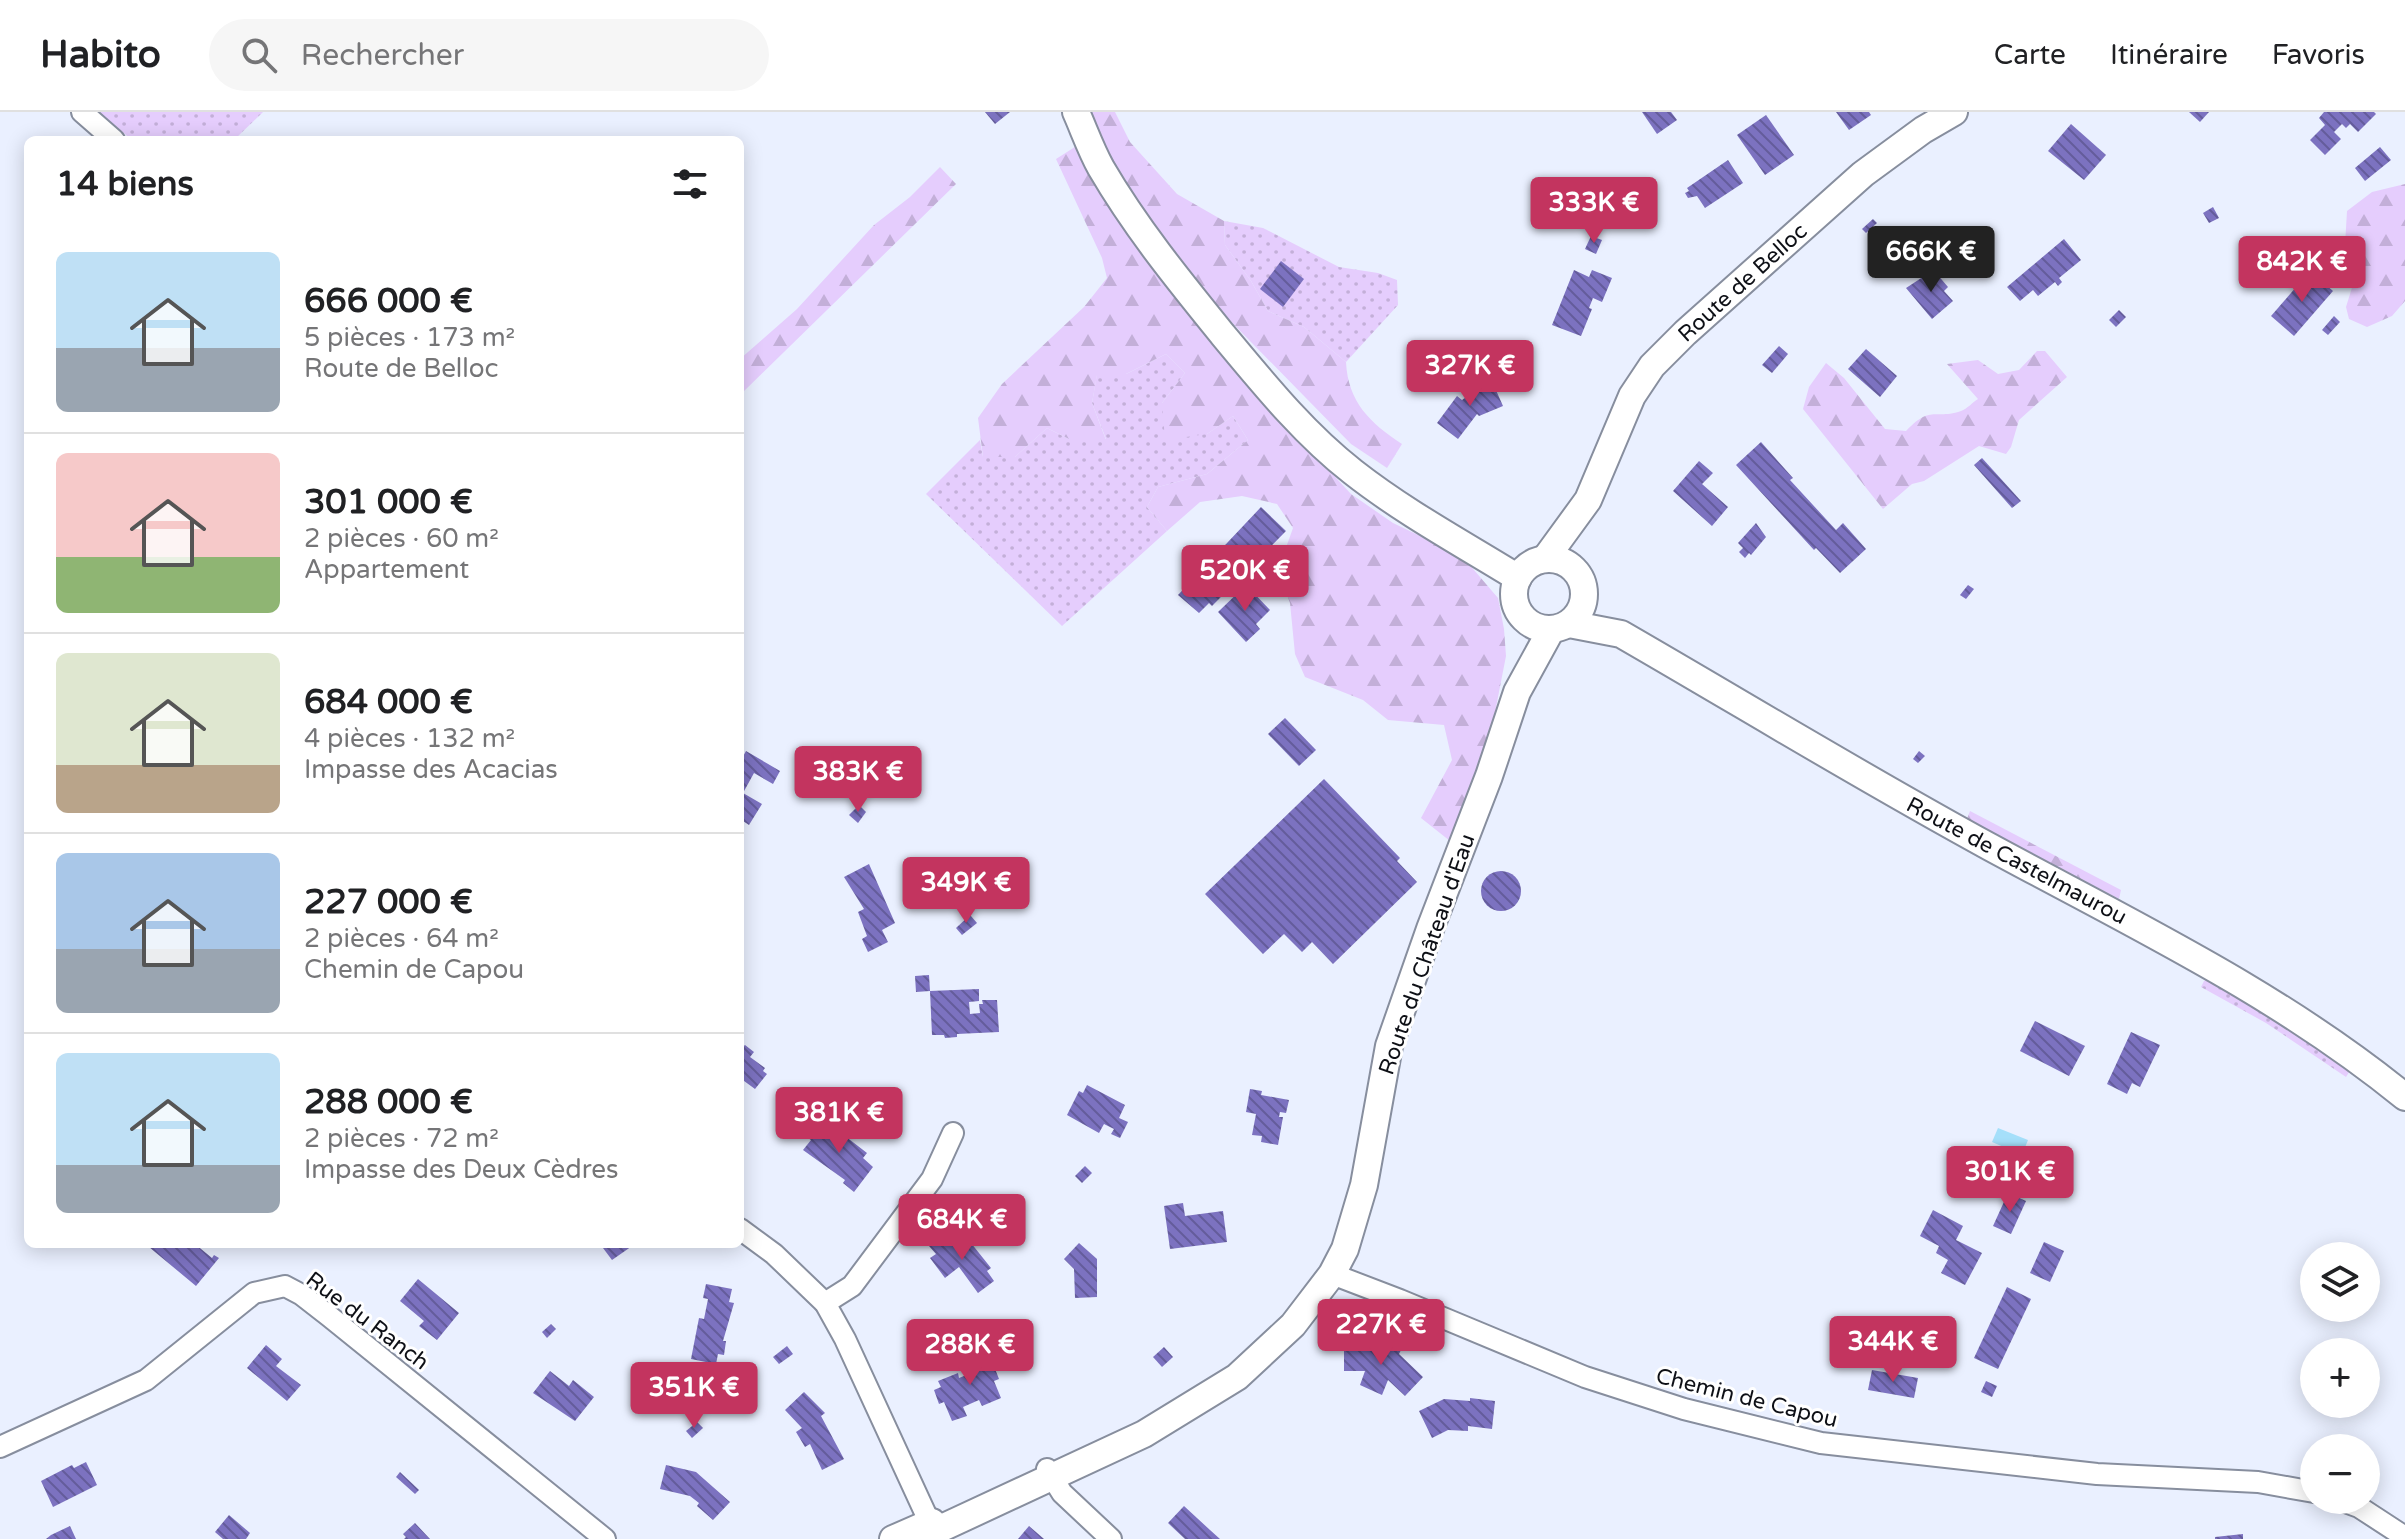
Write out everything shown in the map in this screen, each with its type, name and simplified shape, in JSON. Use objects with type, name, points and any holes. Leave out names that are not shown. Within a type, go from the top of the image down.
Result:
[{"type":"street","points":[[82,112],[109,136]]},
{"type":"street","points":[[1076,112],[1099,165],[1127,210],[1180,282],[1303,427],[1363,479],[1518,578],[1514,592],[1516,606],[1531,625],[1560,627]]},
{"type":"street","name":"Route de Belloc","points":[[1518,578],[1525,569],[1545,559],[1588,500],[1632,396],[1652,366],[1863,174],[1923,130],[1954,112]]},
{"type":"street","name":"Route de Belloc","points":[[1560,627],[1581,611],[1588,500]]},
{"type":"street","points":[[1545,559],[1563,562],[1581,583]]},
{"type":"street","name":"Route de Castelmaurou","points":[[1581,583],[1621,634],[1901,798],[2239,983],[2336,1045],[2405,1097]]},
{"type":"street","name":"Route du Château d'Eau","points":[[893,1539],[927,1531],[1050,1473],[1144,1434],[1237,1377],[1266,1353],[1293,1325],[1332,1274],[1345,1249],[1364,1185],[1389,1046],[1517,692],[1523,618]]},
{"type":"street","name":"Route de Castelmaurou","points":[[1560,627],[1621,634]]},
{"type":"street","name":"Route du Château d'Eau","points":[[1517,692],[1560,627]]},
{"type":"street","points":[[825,1303],[852,1286],[932,1179],[953,1133]]},
{"type":"street","points":[[744,1232],[774,1254],[825,1303],[845,1339],[927,1531]]},
{"type":"street","name":"Chemin de Capou","points":[[1332,1274],[1585,1377],[1684,1409],[1821,1443],[2097,1474],[2258,1482],[2300,1490]]},
{"type":"street","name":"Rue du Ranch","points":[[0,1447],[146,1380],[254,1293],[285,1286],[329,1316],[605,1539]]},
{"type":"street","points":[[1050,1473],[1062,1493],[1111,1539]]},
{"type":"street","points":[[2370,1514],[2405,1537]]},
{"type":"green space","points":[[99,112],[263,112],[238,136],[127,136]]},
{"type":"green space","points":[[1088,112],[1115,112],[1130,142],[1177,194],[1224,221],[1225,245],[1268,311],[1304,327],[1346,362],[1356,400],[1380,428],[1402,444],[1387,468],[1351,444],[1203,293],[1112,169]]},
{"type":"green space","points":[[1078,145],[1129,234],[1185,311],[1286,424],[1351,494],[1393,523],[1462,556],[1498,598],[1506,656],[1490,738],[1450,841],[1421,818],[1452,760],[1444,725],[1388,720],[1363,700],[1305,677],[1295,654],[1290,603],[1278,570],[1293,528],[1277,504],[1242,496],[1200,502],[1167,531],[1147,507],[1158,487],[1207,474],[1248,440],[1233,416],[1207,434],[1165,440],[1162,403],[1185,373],[1166,354],[1126,374],[1097,375],[1092,403],[1106,440],[1069,439],[1047,428],[1015,457],[983,457],[978,418],[1002,384],[1084,307],[1107,278],[1102,258],[1056,159]]},
{"type":"green space","points":[[940,167],[956,184],[744,391],[744,355],[797,309],[874,225],[910,197]]},
{"type":"green space","points":[[2405,184],[2405,301],[2392,316],[2367,327],[2349,319],[2346,307],[2354,281],[2351,258],[2345,245],[2347,211],[2372,192]]},
{"type":"green space","points":[[1224,221],[1263,228],[1339,267],[1378,273],[1397,280],[1398,305],[1346,362],[1304,327],[1268,311],[1225,245]]},
{"type":"green space","points":[[2037,351],[2045,351],[2067,377],[2019,420],[2006,454],[1979,446],[1924,481],[1912,484],[1883,509],[1803,409],[1809,387],[1826,363],[1844,378],[1885,429],[1906,431],[1921,418],[1961,411],[1978,399],[1947,364],[1978,360],[1998,374],[2019,370]]},
{"type":"green space","points":[[1166,354],[1185,373],[1162,403],[1207,434],[1233,416],[1248,440],[1207,474],[1158,487],[1147,507],[1167,531],[1062,626],[926,494],[980,440],[983,457],[1015,457],[1047,428],[1069,439],[1106,439],[1092,403],[1097,374],[1126,374]]},
{"type":"green space","points":[[1970,811],[2121,890],[2119,899],[1967,819]]},
{"type":"green space","points":[[2211,979],[2351,1069],[2346,1077],[2266,1023],[2201,987],[2204,981]]},
{"type":"water","points":[[1998,1128],[2028,1140],[2022,1155],[1992,1142]]},
{"type":"building","points":[[985,112],[1010,112],[995,124]]},
{"type":"building","points":[[1642,112],[1671,112],[1677,120],[1657,134]]},
{"type":"building","points":[[1836,112],[1869,112],[1871,115],[1849,130]]},
{"type":"building","points":[[2189,112],[2209,112],[2200,122]]},
{"type":"building","points":[[2324,112],[2376,114],[2358,132],[2350,124],[2346,128],[2342,124],[2334,132],[2341,139],[2325,155],[2310,140],[2325,125],[2319,118]]},
{"type":"building","points":[[1766,115],[1794,155],[1765,175],[1737,135]]},
{"type":"building","points":[[2071,124],[2106,155],[2084,180],[2048,151]]},
{"type":"building","points":[[2380,147],[2391,160],[2365,181],[2355,168]]},
{"type":"building","points":[[1728,160],[1743,183],[1705,208],[1697,196],[1688,198],[1685,193],[1689,191],[1687,188]]},
{"type":"building","points":[[2213,207],[2219,218],[2209,223],[2203,213]]},
{"type":"building","points":[[1873,219],[1877,223],[1866,233],[1862,229]]},
{"type":"building","points":[[1591,236],[1602,240],[1596,254],[1585,249]]},
{"type":"building","points":[[2064,239],[2081,260],[2059,278],[2062,282],[2058,286],[2055,282],[2038,296],[2033,290],[2020,301],[2007,287]]},
{"type":"building","points":[[1281,261],[1304,279],[1283,307],[1260,289]]},
{"type":"building","points":[[1574,270],[1589,277],[1592,270],[1612,278],[1602,302],[1593,298],[1581,336],[1552,325]]},
{"type":"building","points":[[2310,271],[2333,291],[2294,336],[2271,316]]},
{"type":"building","points":[[1929,273],[1932,276],[1936,273],[1948,287],[1944,291],[1953,301],[1932,319],[1906,288]]},
{"type":"building","points":[[2119,310],[2126,317],[2116,327],[2109,320]]},
{"type":"building","points":[[2334,316],[2340,322],[2328,335],[2322,330]]},
{"type":"building","points":[[1779,346],[1788,354],[1772,373],[1762,365]]},
{"type":"building","points":[[1866,349],[1897,376],[1880,397],[1848,369]]},
{"type":"building","points":[[1491,379],[1503,406],[1479,416],[1477,414],[1458,439],[1437,423],[1457,396],[1462,400],[1469,395],[1466,390]]},
{"type":"building","points":[[1761,442],[1793,478],[1790,480],[1836,530],[1843,523],[1866,549],[1840,573],[1816,548],[1814,550],[1736,465]]},
{"type":"building","points":[[1982,458],[2021,501],[2012,508],[1974,465]]},
{"type":"building","points":[[1699,461],[1713,473],[1702,484],[1728,507],[1712,526],[1673,491]]},
{"type":"building","points":[[1261,507],[1286,531],[1212,606],[1209,603],[1199,613],[1178,595]]},
{"type":"building","points":[[1756,523],[1766,537],[1745,558],[1739,552],[1743,548],[1738,543]]},
{"type":"building","points":[[1246,585],[1270,610],[1256,624],[1260,629],[1246,642],[1218,612]]},
{"type":"building","points":[[1968,585],[1974,589],[1966,599],[1960,595]]},
{"type":"building","points":[[1285,718],[1316,750],[1299,766],[1268,734]]},
{"type":"building","points":[[746,751],[780,771],[773,784],[754,773],[744,791]]},
{"type":"building","points":[[1919,751],[1925,756],[1918,763],[1913,759]]},
{"type":"building","points":[[1324,779],[1400,858],[1397,861],[1417,882],[1333,964],[1312,942],[1302,952],[1284,934],[1263,954],[1205,894]]},
{"type":"building","points":[[744,794],[762,804],[749,825],[744,822]]},
{"type":"building","points":[[859,805],[866,812],[858,823],[849,815]]},
{"type":"building","points":[[869,864],[895,923],[882,930],[888,942],[868,952],[862,939],[867,936],[858,912],[864,909],[844,877]]},
{"type":"building","points":[[1501,871],[1515,877],[1521,891],[1515,905],[1501,911],[1487,905],[1481,891],[1487,877]]},
{"type":"building","points":[[970,915],[977,923],[962,935],[956,928]]},
{"type":"building","points":[[929,975],[930,991],[916,992],[915,976]]},
{"type":"building","points":[[979,989],[979,1001],[969,1002],[970,1014],[980,1013],[982,1000],[997,1000],[999,1032],[957,1034],[957,1037],[945,1038],[944,1035],[932,1035],[930,991]]},
{"type":"building","points":[[2035,1021],[2085,1046],[2069,1076],[2020,1051]]},
{"type":"building","points":[[2131,1032],[2160,1045],[2140,1087],[2132,1083],[2127,1094],[2107,1084]]},
{"type":"building","points":[[744,1046],[754,1052],[750,1057],[765,1068],[763,1071],[767,1074],[755,1089],[744,1081]]},
{"type":"building","points":[[1087,1085],[1125,1105],[1119,1118],[1128,1122],[1120,1138],[1111,1134],[1114,1129],[1104,1124],[1099,1133],[1067,1115],[1079,1091],[1083,1093]]},
{"type":"building","points":[[1250,1089],[1262,1091],[1261,1095],[1289,1100],[1286,1113],[1280,1112],[1279,1117],[1283,1117],[1278,1145],[1261,1142],[1262,1136],[1252,1135],[1256,1114],[1246,1112]]},
{"type":"building","points":[[823,1119],[867,1153],[863,1158],[873,1167],[854,1192],[843,1183],[845,1180],[803,1150]]},
{"type":"building","points":[[2044,1152],[2053,1156],[2045,1172],[2036,1167]]},
{"type":"building","points":[[1085,1166],[1092,1173],[1082,1183],[1075,1176]]},
{"type":"building","points":[[2008,1193],[2026,1201],[2011,1234],[1993,1226]]},
{"type":"building","points":[[1183,1203],[1185,1216],[1223,1211],[1227,1242],[1170,1249],[1164,1206]]},
{"type":"building","points":[[1933,1210],[1963,1226],[1956,1240],[1982,1253],[1965,1285],[1941,1273],[1948,1260],[1936,1253],[1939,1246],[1920,1236]]},
{"type":"building","points":[[943,1235],[949,1244],[955,1239],[962,1249],[971,1243],[991,1268],[987,1271],[994,1281],[978,1293],[959,1267],[945,1278],[930,1258],[936,1254],[929,1246]]},
{"type":"building","points":[[2044,1242],[2064,1251],[2050,1282],[2030,1273]]},
{"type":"building","points":[[1079,1243],[1097,1259],[1097,1297],[1075,1298],[1074,1269],[1064,1259]]},
{"type":"building","points":[[150,1248],[200,1248],[212,1258],[214,1255],[219,1258],[196,1286]]},
{"type":"building","points":[[603,1248],[629,1248],[612,1260]]},
{"type":"building","points":[[418,1279],[459,1313],[437,1340],[419,1326],[424,1321],[400,1301]]},
{"type":"building","points":[[706,1284],[732,1289],[729,1302],[734,1303],[723,1341],[726,1341],[724,1355],[718,1354],[716,1364],[691,1359],[699,1318],[704,1319],[708,1299],[703,1298]]},
{"type":"building","points":[[2007,1287],[2031,1299],[1998,1369],[1974,1358]]},
{"type":"building","points":[[551,1324],[556,1329],[547,1338],[542,1332]]},
{"type":"building","points":[[1377,1341],[1401,1350],[1399,1354],[1423,1377],[1405,1396],[1388,1380],[1382,1395],[1360,1385],[1365,1371],[1344,1371],[1344,1344],[1376,1345]]},
{"type":"building","points":[[266,1345],[282,1359],[276,1366],[301,1385],[287,1401],[247,1368]]},
{"type":"building","points":[[787,1346],[793,1354],[779,1364],[773,1357]]},
{"type":"building","points":[[1164,1347],[1173,1357],[1162,1367],[1153,1357]]},
{"type":"building","points":[[988,1351],[999,1379],[994,1381],[1001,1398],[982,1406],[979,1400],[963,1407],[967,1416],[952,1421],[944,1402],[939,1404],[934,1390],[941,1387],[938,1381],[958,1373],[959,1378],[969,1374],[964,1360]]},
{"type":"building","points":[[1872,1370],[1918,1378],[1914,1398],[1868,1390]]},
{"type":"building","points":[[550,1371],[569,1386],[573,1380],[594,1397],[575,1421],[533,1393]]},
{"type":"building","points":[[1986,1381],[1997,1386],[1992,1397],[1981,1392]]},
{"type":"building","points":[[804,1392],[825,1413],[821,1416],[844,1459],[822,1470],[810,1444],[805,1447],[796,1432],[802,1428],[785,1410]]},
{"type":"building","points":[[1470,1398],[1495,1401],[1492,1429],[1468,1426],[1468,1431],[1448,1430],[1432,1438],[1419,1411],[1444,1399],[1470,1401]]},
{"type":"building","points":[[697,1422],[703,1428],[692,1438],[686,1431]]},
{"type":"building","points":[[86,1462],[97,1485],[53,1507],[41,1481],[72,1465],[74,1468]]},
{"type":"building","points":[[666,1465],[696,1472],[730,1502],[713,1520],[690,1496],[660,1489]]},
{"type":"building","points":[[400,1472],[419,1490],[415,1494],[396,1477]]},
{"type":"building","points":[[1184,1506],[1220,1539],[1185,1539],[1168,1523]]},
{"type":"building","points":[[229,1515],[250,1533],[246,1539],[223,1539],[215,1532]]},
{"type":"building","points":[[415,1523],[430,1539],[404,1539],[403,1534]]},
{"type":"building","points":[[70,1526],[76,1539],[46,1539],[51,1535]]},
{"type":"building","points":[[1029,1526],[1044,1539],[1018,1539]]},
{"type":"building","points":[[2243,1534],[2243,1539],[2215,1539],[2215,1537]]}]
